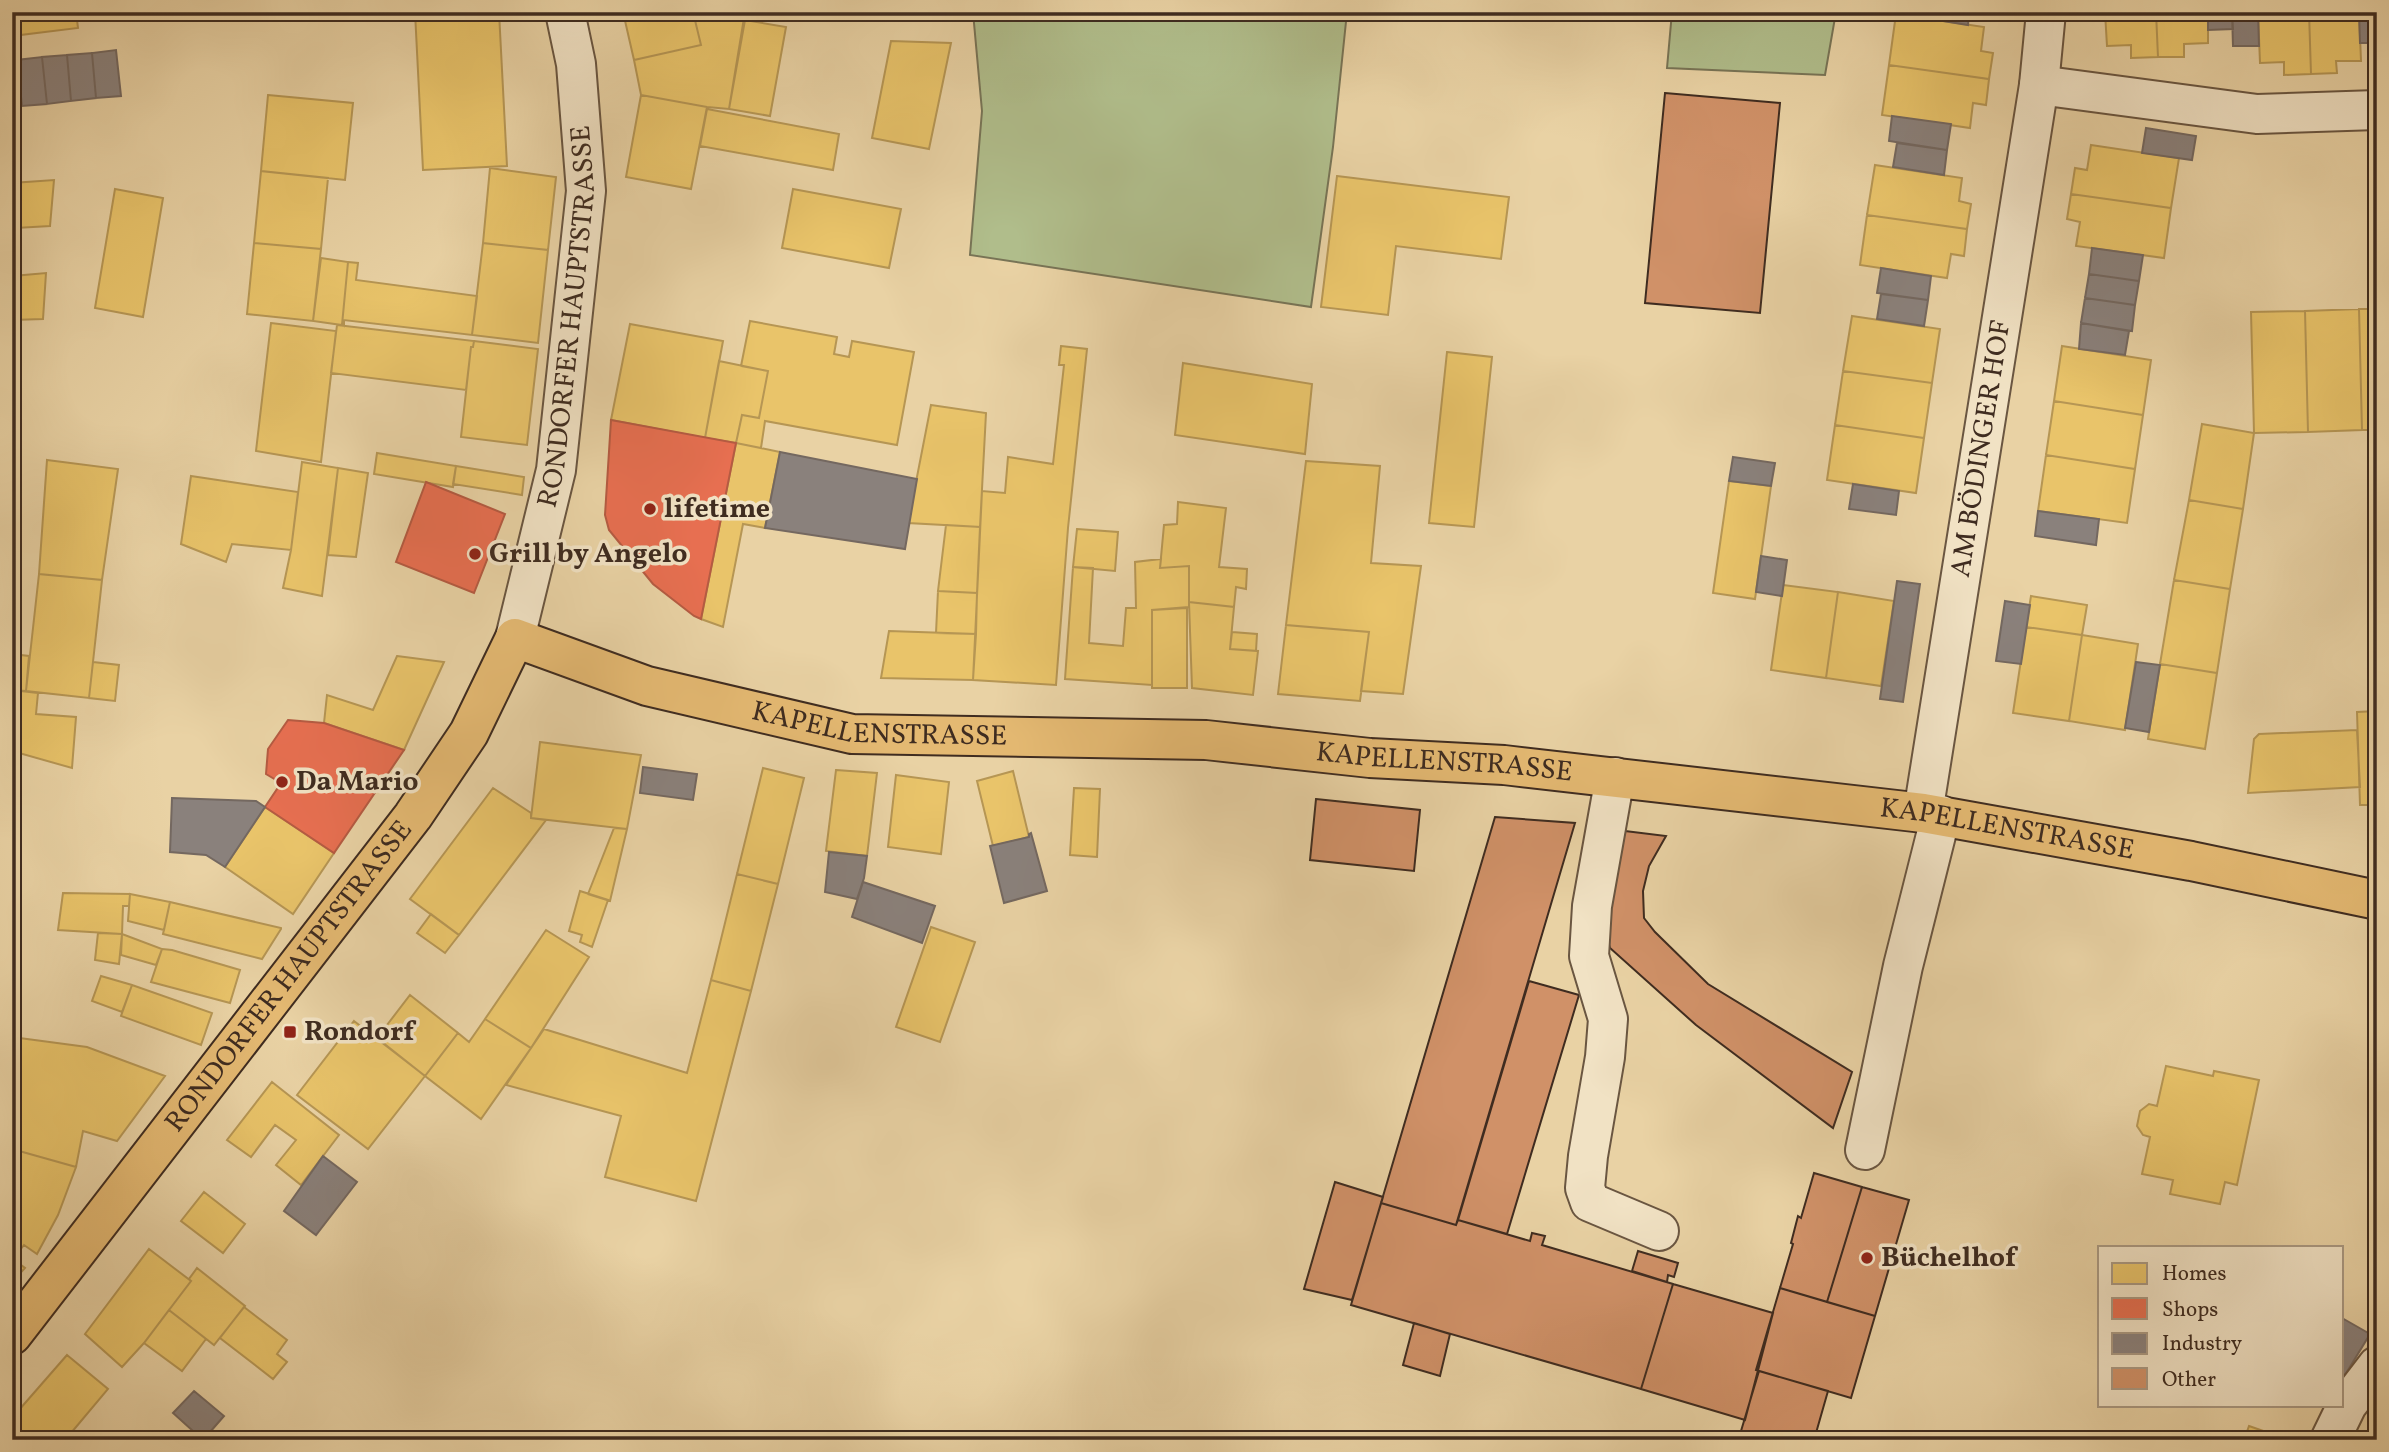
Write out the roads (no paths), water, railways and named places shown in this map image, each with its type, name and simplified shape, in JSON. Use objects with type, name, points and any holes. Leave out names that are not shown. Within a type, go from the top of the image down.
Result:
[{"type":"main road","name":"KAPELLENSTRASSE","points":[[515,638],[647,686],[852,734],[1206,740],[1370,758],[1467,762],[1615,777],[1932,814],[2191,861],[2377,900]]},
{"type":"main road","name":"RONDORFER HAUPTSTRASSE","points":[[12,1335],[413,816],[469,733],[515,638]]},
{"type":"street","name":"RONDORFER HAUPTSTRASSE","points":[[515,638],[556,470],[586,191],[576,64],[565,12]]},
{"type":"street","name":"AM BÖDINGER HOF","points":[[1865,1150],[1932,814],[2039,85],[2046,12]]},
{"type":"street","points":[[2039,85],[2257,114],[2377,110]]},
{"type":"street","points":[[1615,777],[1592,906],[1588,956],[1608,1020],[1585,1188],[1590,1202],[1659,1231]]},
{"type":"street","points":[[2330,1440],[2347,1405],[2377,1366]]},
{"type":"place","name":"lifetime","points":[[650,509]]},
{"type":"place","name":"Grill by Angelo","points":[[475,554]]},
{"type":"place","name":"Da Mario","points":[[282,782]]},
{"type":"place","name":"Rondorf","points":[[290,1032]]},
{"type":"place","name":"Büchelhof","points":[[1867,1258]]}]
